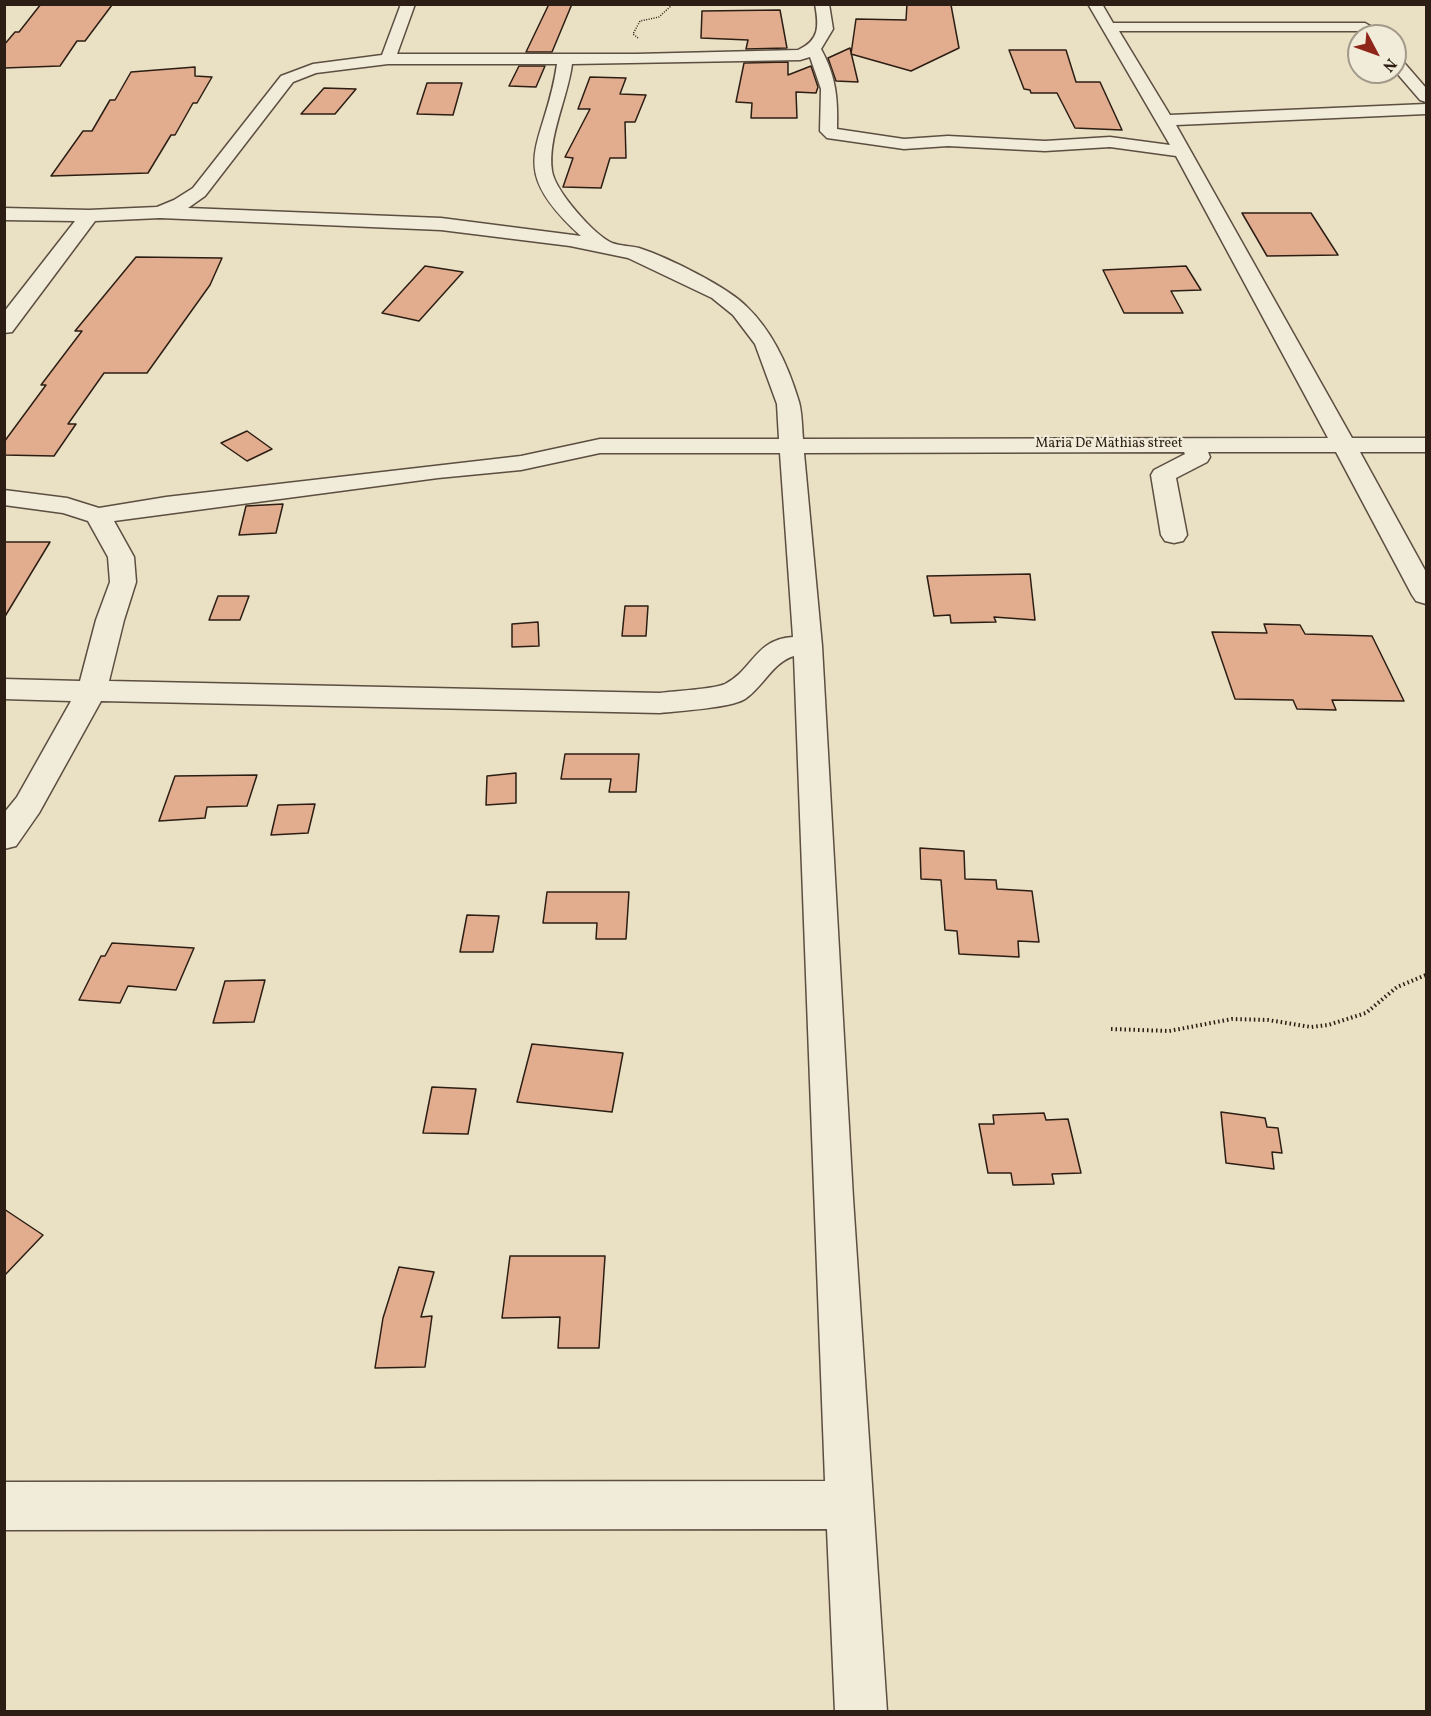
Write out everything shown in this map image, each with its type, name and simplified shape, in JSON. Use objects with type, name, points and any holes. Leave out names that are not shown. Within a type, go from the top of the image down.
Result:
[{"type":"street","points":[[388,59],[408,4]]},
{"type":"street","points":[[160,212],[181,204],[199,192],[287,80],[313,69],[388,59],[636,59],[800,55],[813,49],[826,25],[822,4]]},
{"type":"street","points":[[1095,4],[1165,120],[1426,595]]},
{"type":"street","points":[[1351,12],[1362,24]]},
{"type":"street","points":[[1107,27],[1347,32]]},
{"type":"street","points":[[813,49],[828,82],[831,98],[828,131],[833,134],[904,144],[948,141],[1045,146],[1110,142],[1182,152]]},
{"type":"street","points":[[565,58],[544,153],[543,172],[548,185],[565,209],[584,230],[604,246]]},
{"type":"street","points":[[1407,75],[1426,97]]},
{"type":"street","points":[[1165,120],[1426,109]]},
{"type":"street","points":[[4,214],[89,216],[160,212],[441,224],[514,232],[604,246],[656,261],[719,294],[740,311],[765,344],[788,404],[808,646],[861,1712]]},
{"type":"street","points":[[4,327],[89,216]]},
{"type":"street","points":[[1174,535],[1163,476],[1198,457],[1192,444]]},
{"type":"street","name":"Maria De Mathias street","points":[[98,516],[166,505],[438,471],[521,463],[600,446],[1426,445]]},
{"type":"street","points":[[4,497],[67,506],[98,516],[121,557],[123,582],[110,620],[92,690],[28,805],[4,837]]},
{"type":"street","points":[[4,689],[660,703],[733,693],[757,672],[772,654],[788,647],[808,646]]},
{"type":"street","points":[[4,1506],[849,1505]]},
{"type":"path","points":[[636,59],[641,40],[633,34],[640,21],[659,17],[673,4]]},
{"type":"path","points":[[1111,1029],[1169,1031],[1232,1019],[1268,1020],[1311,1027],[1328,1025],[1366,1013],[1397,987],[1426,975]]},
{"type":"building","points":[[41,4],[112,5],[85,41],[77,41],[60,66],[4,68],[4,45],[15,32],[19,32]]},
{"type":"building","points":[[549,4],[572,4],[552,52],[526,52]]},
{"type":"building","points":[[907,4],[951,5],[959,48],[911,71],[851,54],[856,19],[906,20]]},
{"type":"building","points":[[780,10],[787,48],[746,49],[748,40],[701,38],[702,11]]},
{"type":"building","points":[[850,48],[858,82],[836,81],[828,58]]},
{"type":"building","points":[[1009,50],[1066,50],[1076,82],[1100,82],[1122,130],[1075,128],[1057,93],[1031,93],[1030,90],[1024,89]]},
{"type":"building","points":[[788,62],[788,75],[811,66],[818,87],[816,93],[796,92],[797,118],[751,118],[752,103],[736,102],[744,63]]},
{"type":"building","points":[[519,66],[545,66],[536,87],[509,86]]},
{"type":"building","points":[[195,67],[195,76],[212,77],[197,103],[193,103],[175,135],[171,135],[148,173],[51,176],[83,131],[92,131],[110,100],[115,100],[131,72]]},
{"type":"building","points":[[590,77],[626,78],[620,94],[646,95],[635,122],[625,122],[626,158],[610,158],[601,188],[563,187],[573,158],[565,157],[590,109],[578,109]]},
{"type":"building","points":[[427,83],[462,83],[453,115],[417,114]]},
{"type":"building","points":[[324,88],[356,89],[335,114],[301,114]]},
{"type":"building","points":[[1242,213],[1311,213],[1338,255],[1267,256]]},
{"type":"building","points":[[136,257],[222,258],[210,285],[147,373],[104,373],[68,424],[76,424],[54,456],[4,455],[4,442],[46,385],[41,385],[82,331],[75,331]]},
{"type":"building","points":[[425,266],[463,272],[419,321],[382,313]]},
{"type":"building","points":[[1186,266],[1201,290],[1171,291],[1183,313],[1124,313],[1103,270]]},
{"type":"building","points":[[247,431],[272,449],[247,461],[221,443]]},
{"type":"building","points":[[283,504],[276,533],[239,535],[246,506]]},
{"type":"building","points":[[4,542],[50,542],[4,618]]},
{"type":"building","points":[[1030,574],[1035,620],[994,617],[996,622],[951,623],[950,615],[934,616],[927,576]]},
{"type":"building","points":[[218,596],[249,596],[240,620],[209,620]]},
{"type":"building","points":[[625,606],[648,606],[646,636],[622,636]]},
{"type":"building","points":[[538,622],[539,646],[512,647],[512,624]]},
{"type":"building","points":[[1264,624],[1300,625],[1305,634],[1372,636],[1404,701],[1332,700],[1336,710],[1297,709],[1293,700],[1235,699],[1212,632],[1267,633]]},
{"type":"building","points":[[565,754],[639,754],[636,792],[609,792],[611,779],[561,779]]},
{"type":"building","points":[[516,773],[516,803],[486,805],[487,776]]},
{"type":"building","points":[[257,775],[247,806],[207,807],[205,818],[159,821],[175,776]]},
{"type":"building","points":[[315,804],[308,833],[271,835],[278,805]]},
{"type":"building","points":[[920,848],[964,851],[965,879],[996,880],[997,889],[1032,891],[1039,942],[1018,941],[1019,957],[959,954],[957,931],[945,930],[941,880],[921,879]]},
{"type":"building","points":[[547,892],[629,892],[626,939],[596,939],[597,923],[543,923]]},
{"type":"building","points":[[467,915],[499,916],[493,952],[460,952]]},
{"type":"building","points":[[112,943],[194,948],[176,990],[128,986],[120,1003],[79,1000],[101,956],[105,956]]},
{"type":"building","points":[[265,980],[254,1022],[213,1023],[225,981]]},
{"type":"building","points":[[532,1044],[623,1053],[612,1112],[517,1102]]},
{"type":"building","points":[[432,1087],[476,1089],[468,1134],[423,1133]]},
{"type":"building","points":[[1221,1112],[1265,1118],[1267,1127],[1278,1128],[1282,1153],[1272,1152],[1274,1169],[1226,1163]]},
{"type":"building","points":[[1044,1113],[1046,1120],[1068,1119],[1081,1173],[1052,1174],[1054,1184],[1013,1185],[1011,1173],[988,1173],[979,1124],[994,1124],[993,1115]]},
{"type":"building","points":[[4,1209],[43,1235],[4,1276]]},
{"type":"building","points":[[510,1256],[605,1256],[599,1348],[558,1348],[560,1317],[502,1318]]},
{"type":"building","points":[[399,1267],[434,1272],[421,1317],[432,1316],[425,1367],[375,1368],[383,1318]]}]
